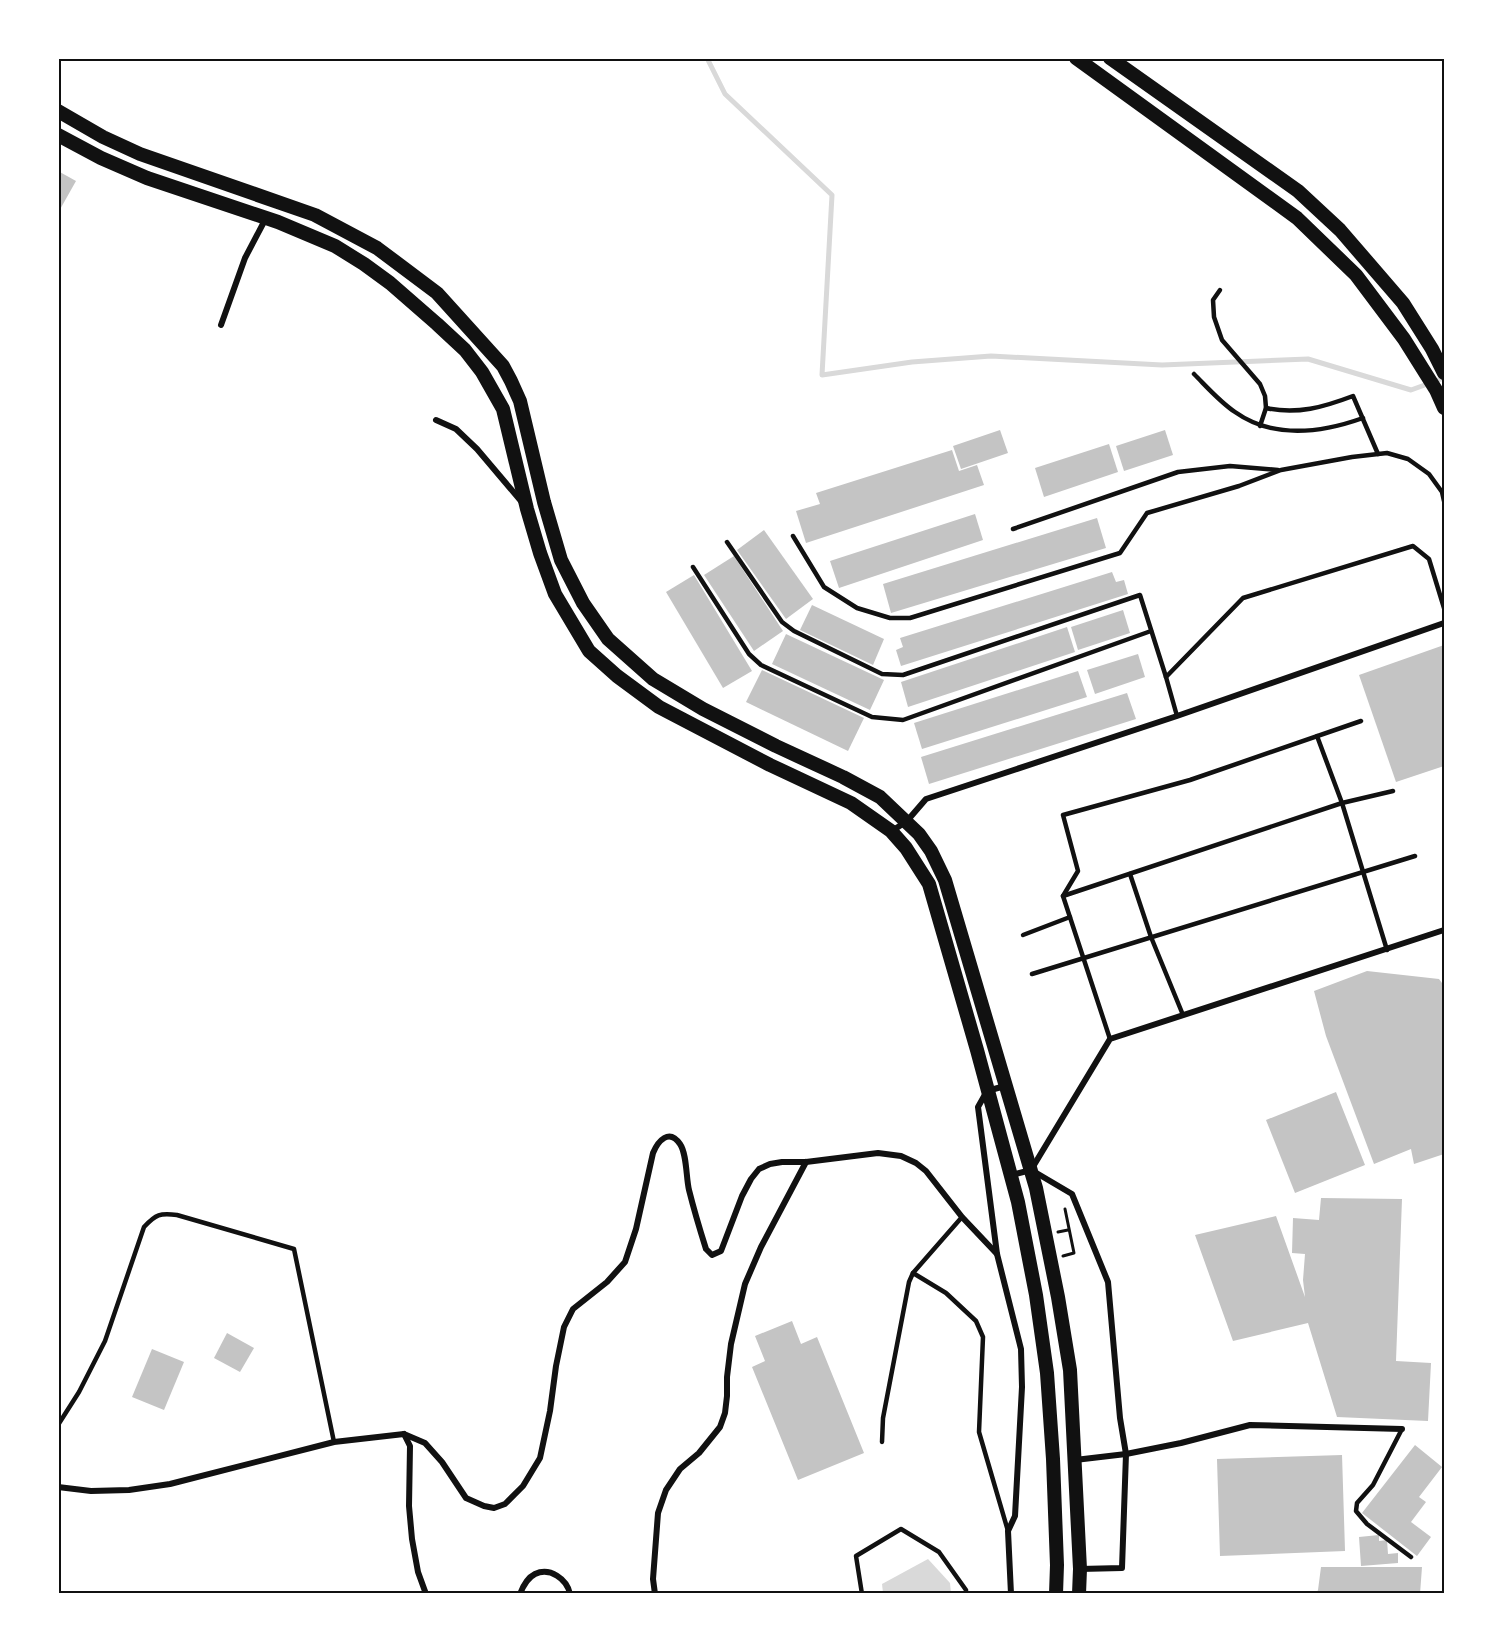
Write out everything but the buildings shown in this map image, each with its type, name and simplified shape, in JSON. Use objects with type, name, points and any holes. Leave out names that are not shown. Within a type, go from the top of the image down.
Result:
[{"type":"main road","points":[[1076,58],[1297,218],[1356,275],[1404,339],[1436,390],[1444,408]]},
{"type":"main road","points":[[1110,58],[1299,191],[1340,230],[1403,303],[1444,373]]},
{"type":"main road","points":[[58,111],[140,154],[315,215],[376,248],[437,293],[503,366],[511,381],[520,401],[544,502],[561,560],[583,603],[608,639],[653,679],[703,709],[880,797],[907,821],[931,851],[945,880],[1031,1170],[1058,1297],[1070,1370],[1080,1569],[1079,1593]]},
{"type":"main road","points":[[58,135],[101,158],[147,178],[266,218],[335,246],[390,283],[465,350],[482,372],[503,409],[540,553],[555,594],[590,651],[617,676],[659,707],[770,765],[851,803],[891,831],[906,848],[929,884],[1011,1175],[1036,1295],[1047,1373],[1053,1459],[1056,1593]]},
{"type":"main road","points":[[527,509],[544,502]]},
{"type":"street","points":[[221,325],[245,258],[266,218]]},
{"type":"street","points":[[436,420],[456,429],[477,449],[527,509]]},
{"type":"street","points":[[891,831],[907,821],[926,799],[1177,716],[1444,623]]},
{"type":"street","points":[[1031,1170],[1110,1039],[1444,930]]},
{"type":"street","points":[[1005,1086],[987,1091],[978,1107],[997,1254],[1021,1349],[1022,1387],[1015,1516],[1008,1531],[1011,1593]]},
{"type":"street","points":[[58,1487],[91,1491],[129,1490],[170,1484],[334,1442],[404,1434],[425,1443],[442,1462],[466,1498],[494,1508],[505,1504],[523,1486],[540,1458],[564,1327],[573,1309],[607,1281],[624,1262],[636,1229],[652,1153],[662,1138],[675,1139],[681,1145],[691,1198],[706,1249],[712,1255],[721,1251],[742,1196],[759,1169],[782,1162],[806,1162],[878,1153],[901,1156],[926,1171],[962,1217],[997,1254]]},
{"type":"street","points":[[655,1593],[653,1579],[658,1513],[666,1490],[680,1469],[699,1453],[720,1427],[728,1396],[727,1377],[731,1344],[746,1284],[761,1247],[806,1162]]},
{"type":"street","points":[[1011,1175],[1031,1170],[1072,1194],[1108,1282],[1120,1418],[1126,1454],[1122,1568],[1080,1569]]},
{"type":"street","points":[[1074,1460],[1126,1454],[1181,1443],[1250,1425],[1402,1429]]},
{"type":"street","points":[[404,1434],[410,1446],[409,1506],[412,1539],[418,1572],[426,1593]]},
{"type":"street","points":[[520,1593],[526,1582],[535,1574],[543,1573],[559,1576],[564,1580],[570,1593]]},
{"type":"lane","points":[[1220,290],[1213,300],[1214,317],[1222,340],[1260,384],[1265,396],[1266,408],[1260,426]]},
{"type":"lane","points":[[1194,374],[1233,411],[1266,428],[1292,431],[1316,430],[1363,418]]},
{"type":"lane","points":[[1266,408],[1278,411],[1301,411],[1319,408],[1353,396],[1378,454]]},
{"type":"lane","points":[[793,536],[824,587],[857,608],[890,618],[910,618],[1120,553],[1147,513],[1239,486],[1281,470],[1387,453],[1408,459],[1429,474],[1442,492],[1444,501]]},
{"type":"lane","points":[[1013,529],[1178,472],[1230,466],[1281,470]]},
{"type":"lane","points":[[726,542],[782,622],[794,631],[882,674],[903,675],[1140,595],[1177,716]]},
{"type":"lane","points":[[1166,677],[1243,598],[1413,546],[1429,559],[1444,608]]},
{"type":"lane","points":[[693,567],[749,654],[761,665],[872,717],[903,720],[1151,631]]},
{"type":"lane","points":[[1110,1039],[1063,896],[1078,871],[1064,815],[1190,780],[1361,721]]},
{"type":"lane","points":[[1317,736],[1342,803],[1387,950]]},
{"type":"lane","points":[[1063,896],[1342,803],[1393,791]]},
{"type":"lane","points":[[1032,974],[1415,856]]},
{"type":"lane","points":[[1130,874],[1151,937],[1183,1015]]},
{"type":"lane","points":[[1023,935],[1070,917]]},
{"type":"lane","points":[[58,1425],[79,1392],[105,1341],[144,1227],[157,1215],[165,1214],[177,1215],[294,1249],[334,1442]]},
{"type":"lane","points":[[882,1442],[883,1418],[909,1282],[913,1273],[962,1217]]},
{"type":"lane","points":[[913,1273],[946,1293],[976,1321],[983,1337],[980,1432],[1008,1531]]},
{"type":"lane","points":[[1402,1429],[1373,1485],[1357,1503],[1356,1511],[1367,1524],[1411,1557]]},
{"type":"lane","points":[[862,1593],[856,1556],[901,1529],[939,1552],[966,1593]]},
{"type":"path","points":[[1065,1209],[1074,1253]]},
{"type":"shaded area","points":[[928,1559],[950,1583],[951,1593],[883,1593],[882,1584]]},
{"type":"waterway","points":[[707,58],[725,94],[832,195],[822,375],[912,362],[991,356],[1162,365],[1308,359],[1411,390],[1444,378]]}]
